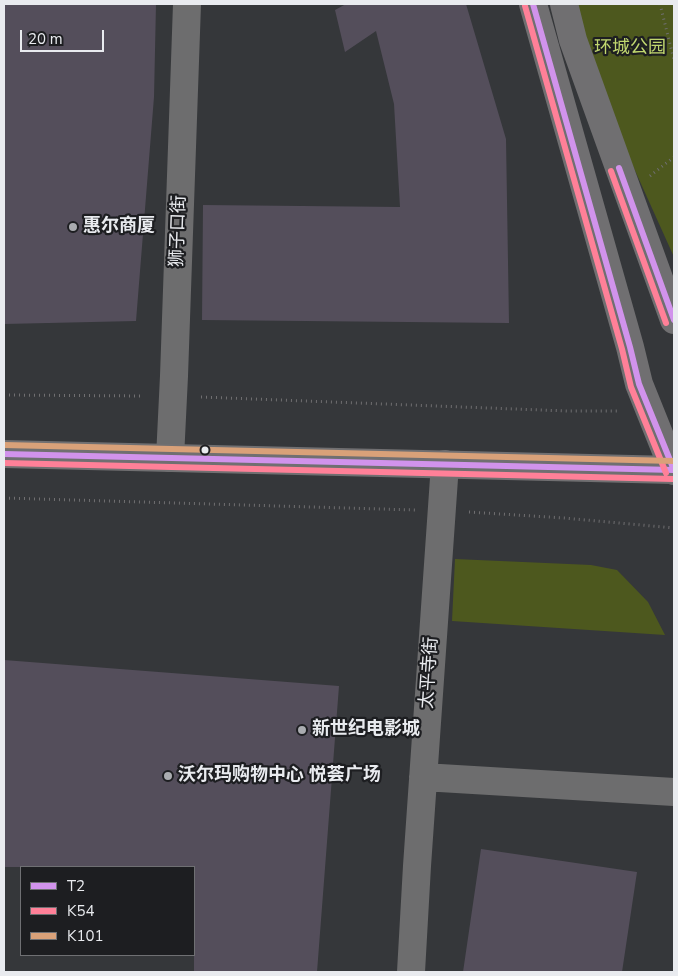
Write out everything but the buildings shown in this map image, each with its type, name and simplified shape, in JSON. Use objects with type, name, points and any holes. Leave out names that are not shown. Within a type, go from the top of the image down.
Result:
[{"type":"main road","points":[[4,454],[674,470],[639,384],[533,4]]},
{"type":"main road","points":[[564,4],[573,40],[674,320]]},
{"type":"street","name":"狮子口街","points":[[170,458],[188,4]]},
{"type":"street","name":"太平寺街","points":[[411,972],[445,464]]},
{"type":"street","points":[[423,777],[674,792]]},
{"type":"path","points":[[660,4],[674,60]]},
{"type":"path","points":[[650,177],[674,157]]},
{"type":"path","points":[[4,395],[173,396],[567,411],[649,411]]},
{"type":"path","points":[[4,498],[442,510],[674,528]]},
{"type":"green space","name":"环城公园","points":[[560,4],[674,4],[674,257]]},
{"type":"green space","points":[[455,559],[591,565],[617,570],[648,602],[665,635],[452,621]]},
{"type":"transit line","name":"T2","points":[[533,4],[639,384],[674,470]]},
{"type":"transit line","name":"K54","points":[[525,6],[622,349],[631,387],[666,473]]},
{"type":"transit line","name":"T2","points":[[619,168],[674,320]]},
{"type":"transit line","name":"K54","points":[[611,171],[666,323]]},
{"type":"transit line","name":"K101","points":[[4,445],[674,461]]},
{"type":"transit line","name":"T2","points":[[4,454],[674,470]]},
{"type":"transit line","name":"K54","points":[[4,463],[674,479]]},
{"type":"place","name":"惠尔商厦","points":[[73,227]]},
{"type":"place","name":"新世纪电影城","points":[[302,730]]},
{"type":"place","name":"沃尔玛购物中心 悦荟广场","points":[[168,776]]}]
